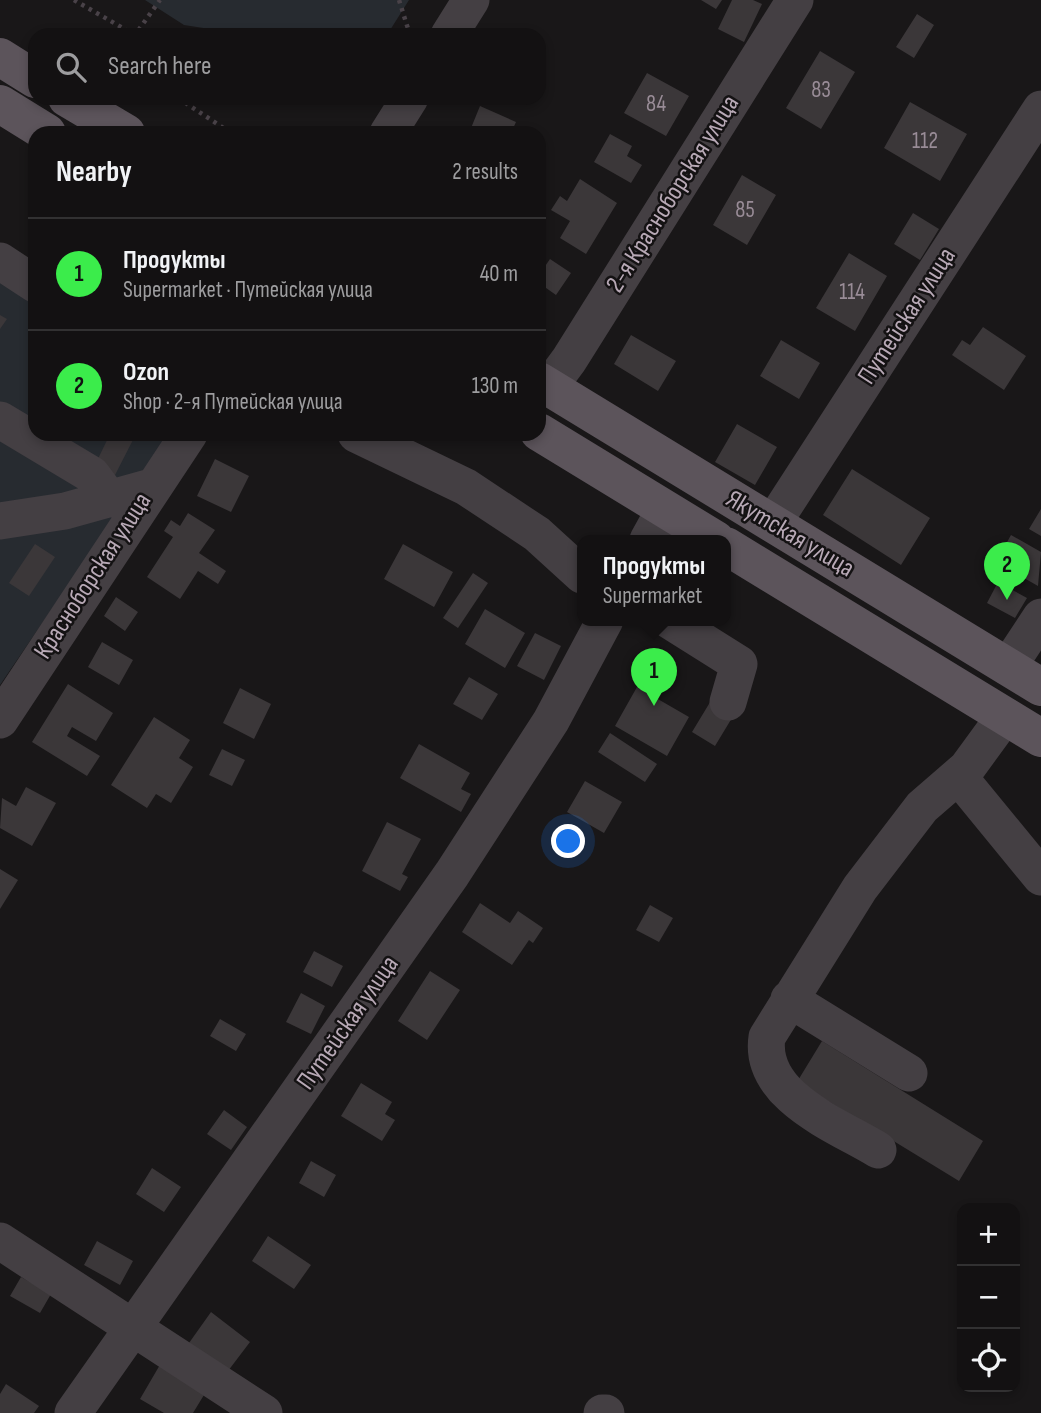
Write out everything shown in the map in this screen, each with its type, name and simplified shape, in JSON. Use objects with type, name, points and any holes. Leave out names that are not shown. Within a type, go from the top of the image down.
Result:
[{"type":"main road","points":[[0,57],[28,75]]},
{"type":"main road","points":[[0,104],[36,126]]},
{"type":"main road","points":[[79,105],[114,126]]},
{"type":"main road","name":"Якутская улица","points":[[546,385],[1041,687]]},
{"type":"main road","name":"Якутская улица","points":[[546,438],[656,524],[697,535]]},
{"type":"main road","name":"Якутская улица","points":[[731,549],[1041,738]]},
{"type":"street","points":[[453,28],[471,0]]},
{"type":"street","name":"2-я Красноборская улица","points":[[546,382],[569,360],[795,0]]},
{"type":"street","points":[[392,126],[406,105]]},
{"type":"street","name":"Путейская улица","points":[[773,523],[1041,109]]},
{"type":"street","points":[[0,261],[28,279]]},
{"type":"street","points":[[0,420],[28,437]]},
{"type":"street","points":[[35,441],[92,475],[110,499]]},
{"type":"street","name":"Красноборская улица","points":[[0,720],[151,487],[184,441]]},
{"type":"street","points":[[371,441],[466,487],[537,534],[577,570]]},
{"type":"street","points":[[0,521],[65,511],[151,487]]},
{"type":"street","points":[[1008,667],[1041,617]]},
{"type":"street","name":"Путейская улица","points":[[73,1413],[452,874],[551,721],[602,626]]},
{"type":"street","points":[[679,626],[739,664],[728,702]]},
{"type":"street","points":[[878,1150],[783,1090],[765,1048],[771,1027],[860,888],[922,807],[959,777],[1005,716]]},
{"type":"street","points":[[959,777],[1041,877]]},
{"type":"street","points":[[789,999],[909,1073]]},
{"type":"street","points":[[0,1241],[264,1413]]},
{"type":"path","points":[[74,0],[123,28]]},
{"type":"path","points":[[140,28],[160,0]]},
{"type":"path","points":[[399,0],[408,28]]},
{"type":"path","points":[[188,105],[220,126]]},
{"type":"shaded area","points":[[145,0],[409,0],[391,28],[203,28],[184,25]]},
{"type":"shaded area","points":[[0,279],[28,297],[28,441],[166,441],[0,685]]},
{"type":"building","points":[[701,0],[722,0],[716,9]]},
{"type":"building","points":[[732,0],[753,0],[762,4],[744,42],[718,29]]},
{"type":"building","points":[[917,14],[934,25],[914,58],[896,47]]},
{"type":"building","points":[[820,51],[855,72],[821,129],[786,108]]},
{"type":"building","points":[[647,73],[689,96],[666,136],[624,113]]},
{"type":"building","points":[[910,102],[967,134],[940,181],[884,148]]},
{"type":"building","points":[[480,106],[516,122],[514,126],[472,126]]},
{"type":"building","points":[[610,134],[632,146],[627,156],[642,165],[631,183],[594,162]]},
{"type":"building","points":[[742,175],[776,195],[747,245],[713,225]]},
{"type":"building","points":[[580,179],[617,203],[586,254],[560,238],[570,221],[551,210],[560,196],[567,201]]},
{"type":"building","points":[[913,213],[939,229],[920,260],[894,244]]},
{"type":"building","points":[[849,253],[887,276],[855,331],[816,308]]},
{"type":"building","points":[[550,259],[571,273],[556,295],[546,288],[546,265]]},
{"type":"building","points":[[0,315],[7,319],[0,329]]},
{"type":"building","points":[[983,327],[1026,356],[1004,390],[952,355],[962,340],[970,345]]},
{"type":"building","points":[[631,335],[676,361],[658,391],[614,364]]},
{"type":"building","points":[[781,340],[820,363],[799,399],[760,376]]},
{"type":"building","points":[[737,424],[777,447],[755,485],[715,462]]},
{"type":"building","points":[[107,441],[132,441],[115,475],[95,465]]},
{"type":"building","points":[[215,459],[249,476],[231,512],[197,496]]},
{"type":"building","points":[[852,469],[930,518],[901,565],[823,515]]},
{"type":"building","points":[[1041,509],[1041,536],[1029,529]]},
{"type":"building","points":[[188,513],[215,530],[199,553],[226,571],[218,584],[198,571],[180,599],[147,577],[173,537],[164,531],[171,520],[180,526]]},
{"type":"building","points":[[1011,535],[1041,552],[1038,586],[996,562]]},
{"type":"building","points":[[35,544],[55,557],[29,596],[9,583]]},
{"type":"building","points":[[403,544],[453,572],[434,607],[384,579]]},
{"type":"building","points":[[473,573],[488,583],[458,628],[443,618]]},
{"type":"building","points":[[998,582],[1027,598],[1015,618],[987,603]]},
{"type":"building","points":[[116,597],[138,612],[125,631],[104,616]]},
{"type":"building","points":[[485,609],[525,633],[505,668],[465,644]]},
{"type":"building","points":[[535,633],[561,646],[544,680],[517,666]]},
{"type":"building","points":[[102,642],[133,660],[119,685],[88,667]]},
{"type":"building","points":[[469,677],[498,694],[482,720],[453,704]]},
{"type":"building","points":[[68,684],[113,713],[96,741],[72,727],[67,736],[100,756],[87,776],[32,742]]},
{"type":"building","points":[[637,687],[689,717],[667,756],[615,726]]},
{"type":"building","points":[[240,688],[271,704],[254,739],[223,723]]},
{"type":"building","points":[[715,694],[738,708],[715,746],[692,732]]},
{"type":"building","points":[[154,717],[190,740],[179,758],[193,767],[171,803],[156,794],[147,808],[111,785]]},
{"type":"building","points":[[610,733],[657,764],[645,782],[598,752]]},
{"type":"building","points":[[419,744],[470,773],[461,789],[471,794],[461,812],[400,778]]},
{"type":"building","points":[[222,749],[245,760],[232,786],[209,775]]},
{"type":"building","points":[[585,781],[622,802],[604,833],[567,812]]},
{"type":"building","points":[[26,787],[56,803],[32,846],[0,828],[2,798],[16,806]]},
{"type":"building","points":[[387,822],[421,839],[402,874],[408,877],[400,891],[362,871]]},
{"type":"building","points":[[0,869],[18,880],[0,909]]},
{"type":"building","points":[[480,903],[510,923],[518,911],[543,928],[533,943],[529,940],[512,965],[462,932]]},
{"type":"building","points":[[650,905],[673,918],[659,942],[636,930]]},
{"type":"building","points":[[314,951],[343,966],[332,987],[303,972]]},
{"type":"building","points":[[430,971],[460,990],[427,1040],[398,1021]]},
{"type":"building","points":[[301,993],[325,1006],[311,1034],[286,1022]]},
{"type":"building","points":[[220,1019],[246,1034],[236,1051],[210,1036]]},
{"type":"building","points":[[822,1041],[983,1141],[959,1181],[797,1082]]},
{"type":"building","points":[[361,1083],[392,1102],[385,1114],[395,1120],[382,1141],[341,1116]]},
{"type":"building","points":[[224,1110],[247,1127],[231,1150],[207,1134]]},
{"type":"building","points":[[311,1161],[336,1175],[324,1197],[299,1183]]},
{"type":"building","points":[[152,1168],[181,1187],[164,1212],[136,1194]]},
{"type":"building","points":[[268,1236],[311,1265],[294,1289],[252,1261]]},
{"type":"building","points":[[97,1241],[133,1261],[120,1285],[84,1265]]},
{"type":"building","points":[[21,1277],[51,1294],[40,1313],[10,1296]]},
{"type":"building","points":[[211,1312],[250,1342],[228,1371],[189,1343]]},
{"type":"building","points":[[161,1363],[207,1390],[193,1413],[164,1413],[140,1399]]},
{"type":"building","points":[[6,1384],[39,1406],[34,1413],[0,1413],[0,1394]]},
{"type":"place","name":"Ozon","points":[[1007,600]]},
{"type":"place","name":"Продукты","points":[[654,706]]}]
